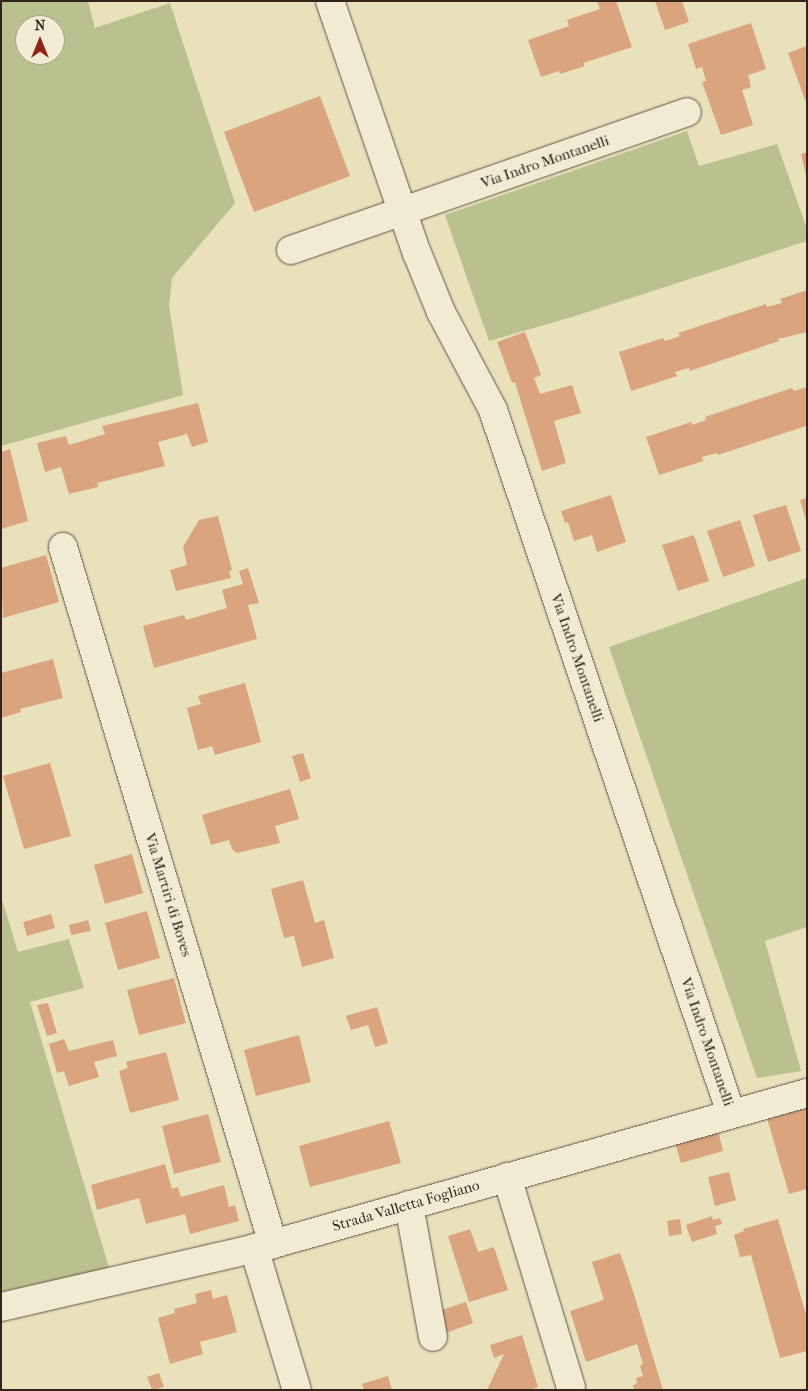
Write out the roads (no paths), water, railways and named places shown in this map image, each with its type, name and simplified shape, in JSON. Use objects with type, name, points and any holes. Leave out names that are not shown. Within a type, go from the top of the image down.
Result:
[{"type":"street","name":"Via Indro Montanelli","points":[[330,1],[441,312],[493,410],[732,1113]]},
{"type":"street","name":"Via Indro Montanelli","points":[[291,250],[687,112]]},
{"type":"street","name":"Via Martiri di Boves","points":[[63,547],[263,1246],[297,1390]]},
{"type":"street","name":"Strada Valletta Fogliano","points":[[1,1307],[263,1246],[807,1093]]},
{"type":"street","points":[[507,1177],[571,1387]]},
{"type":"street","points":[[409,1205],[433,1337]]}]
